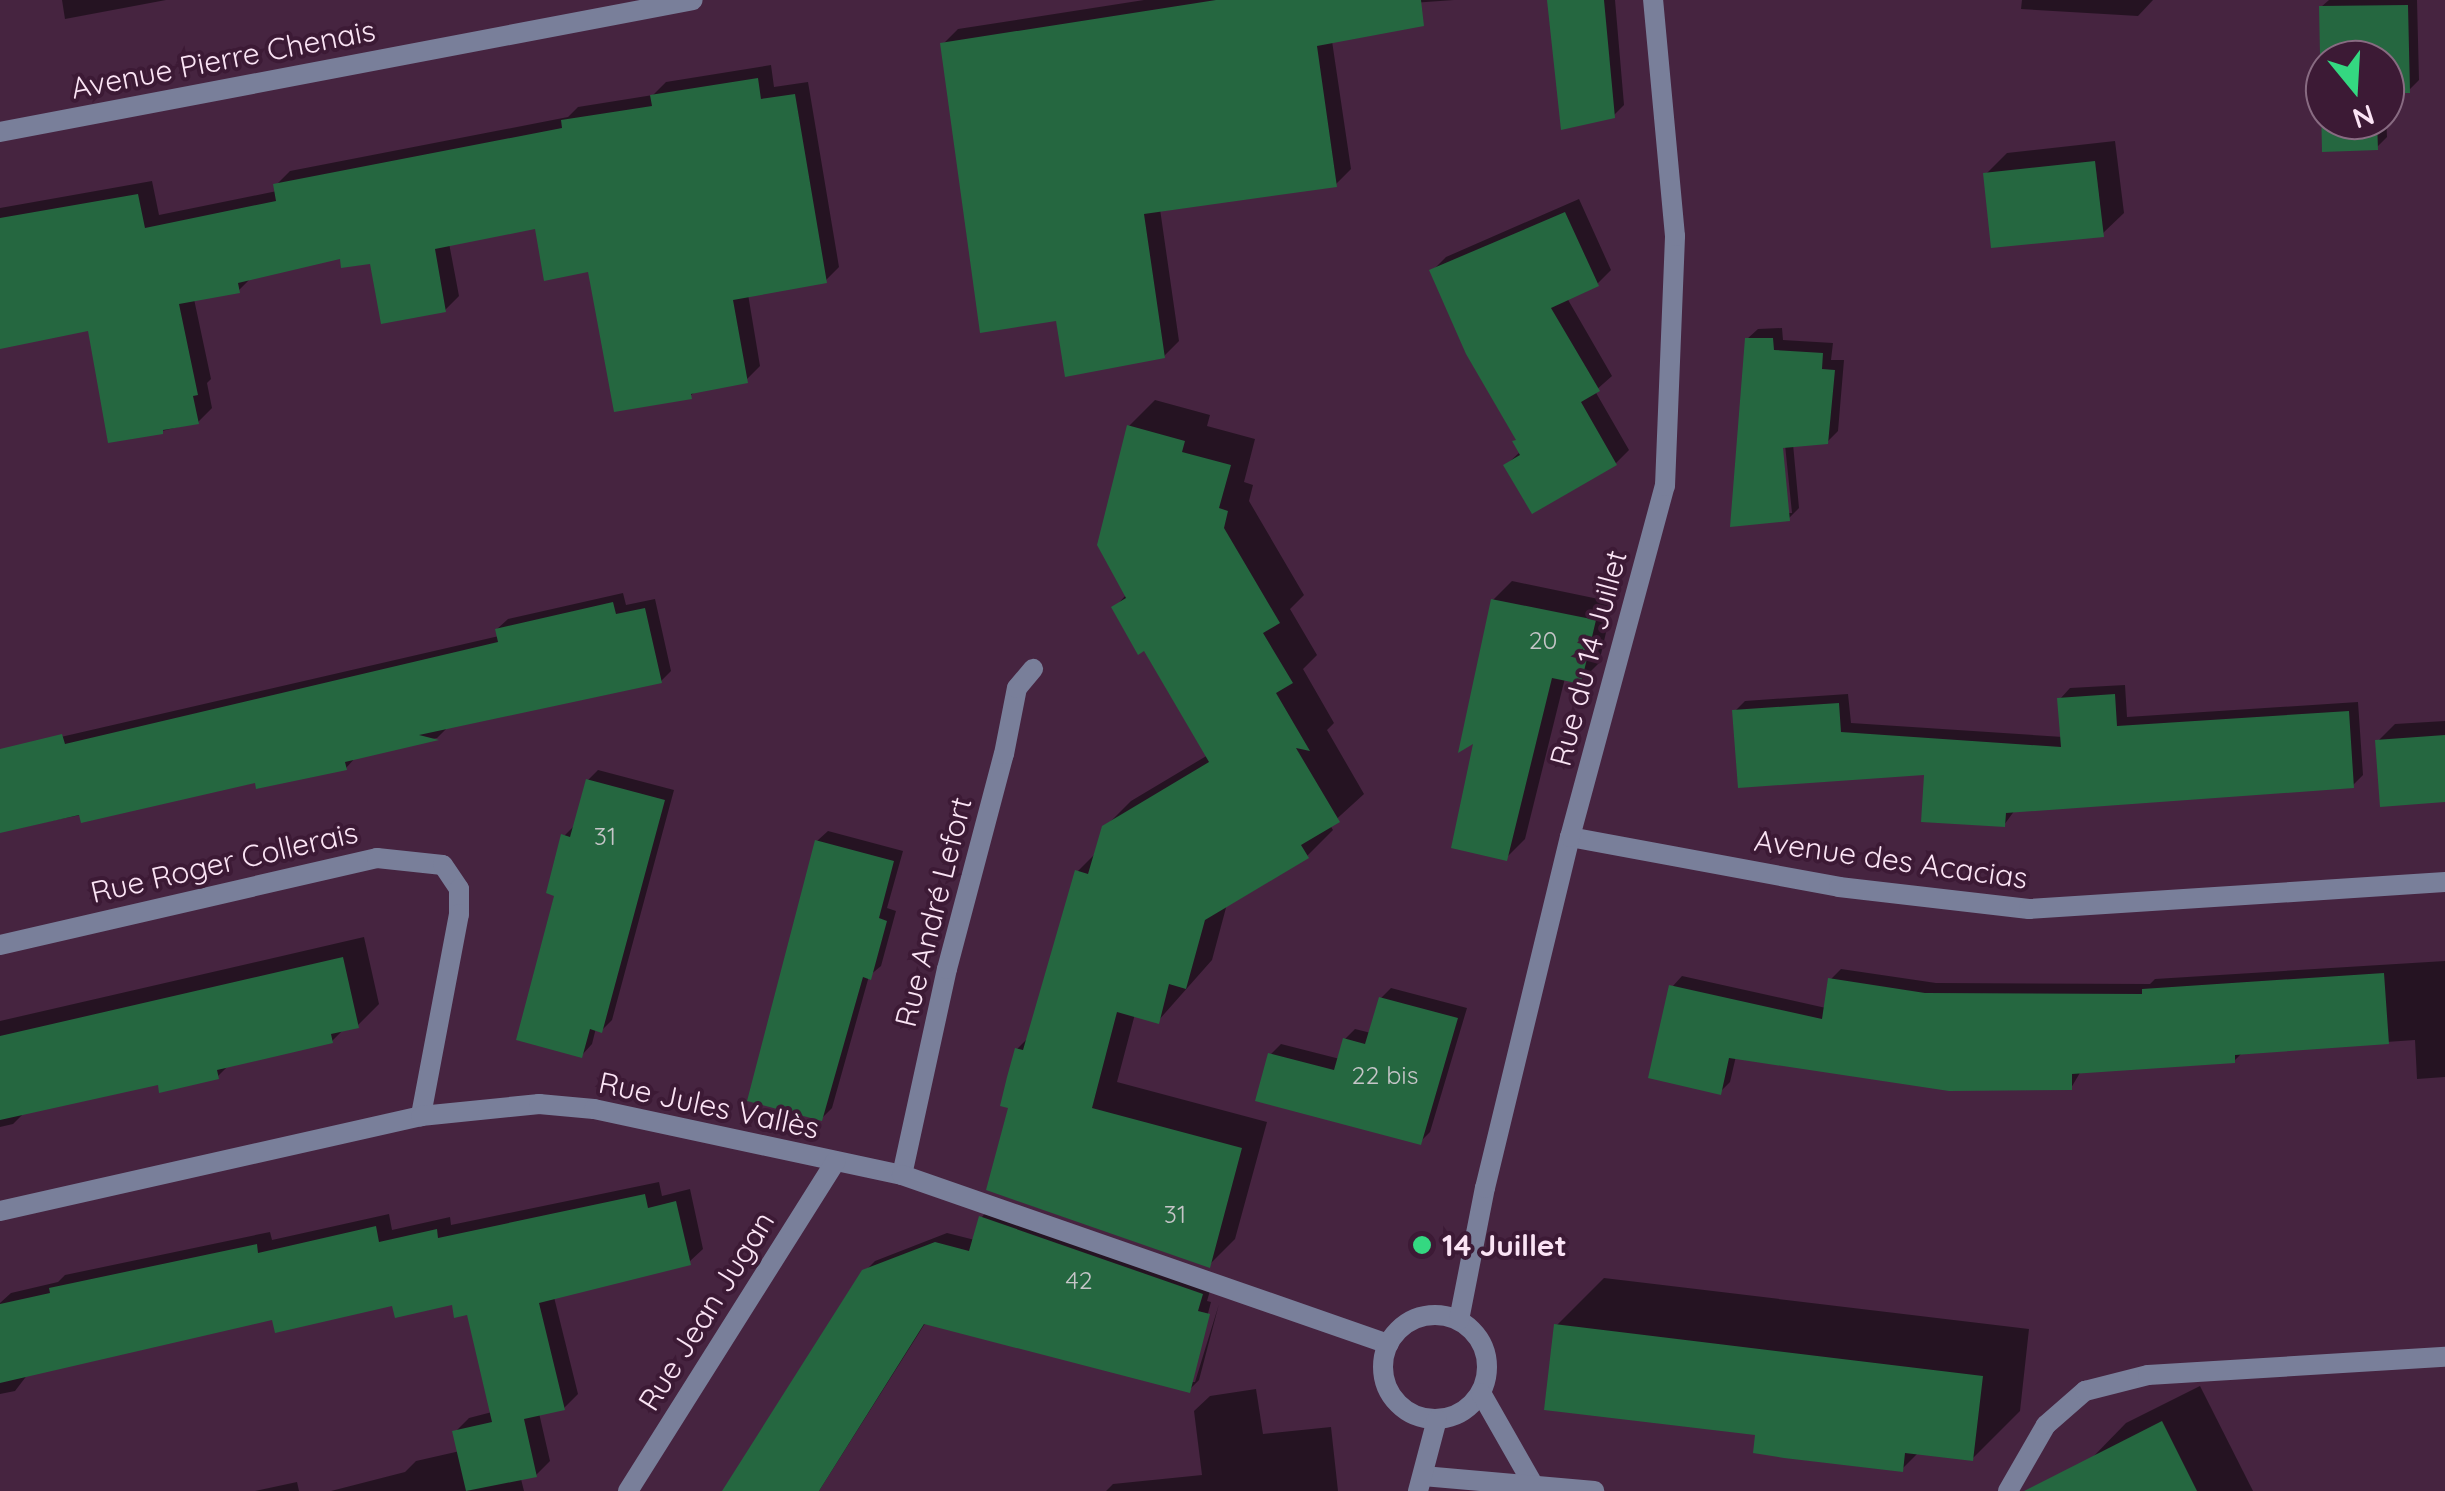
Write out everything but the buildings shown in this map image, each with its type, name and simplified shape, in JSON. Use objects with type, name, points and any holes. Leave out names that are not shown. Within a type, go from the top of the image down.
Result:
[{"type":"street","name":"Avenue Pierre Chenais","points":[[0,132],[693,0]]},
{"type":"street","name":"Rue du 14 Juillet","points":[[1460,1320],[1485,1188],[1570,837],[1666,486],[1675,236],[1653,0]]},
{"type":"street","name":"Rue André Lefort","points":[[902,1176],[946,969],[1004,754],[1017,688],[1033,669]]},
{"type":"street","name":"Avenue des Acacias","points":[[1570,837],[1839,887],[2029,910],[2445,882]]},
{"type":"street","name":"Rue Roger Collerais","points":[[0,944],[377,858],[444,865],[459,890],[459,914],[421,1116]]},
{"type":"street","name":"Rue Jules Vallès","points":[[0,1211],[421,1116],[540,1104],[594,1110],[902,1176],[1388,1344]]},
{"type":"street","name":"Rue Jean Jugan","points":[[628,1491],[835,1162]]},
{"type":"street","points":[[1427,1314],[1460,1320],[1483,1343],[1488,1376],[1481,1392],[1454,1416],[1419,1417],[1392,1395],[1384,1380],[1388,1344],[1410,1320],[1427,1314]]},
{"type":"street","points":[[2008,1491],[2046,1425],[2085,1391],[2148,1375],[2445,1357]]},
{"type":"street","points":[[1481,1392],[1534,1486]]},
{"type":"street","points":[[1437,1419],[1421,1484],[1594,1491]]},
{"type":"place","name":"14 Juillet","points":[[1422,1245]]}]
